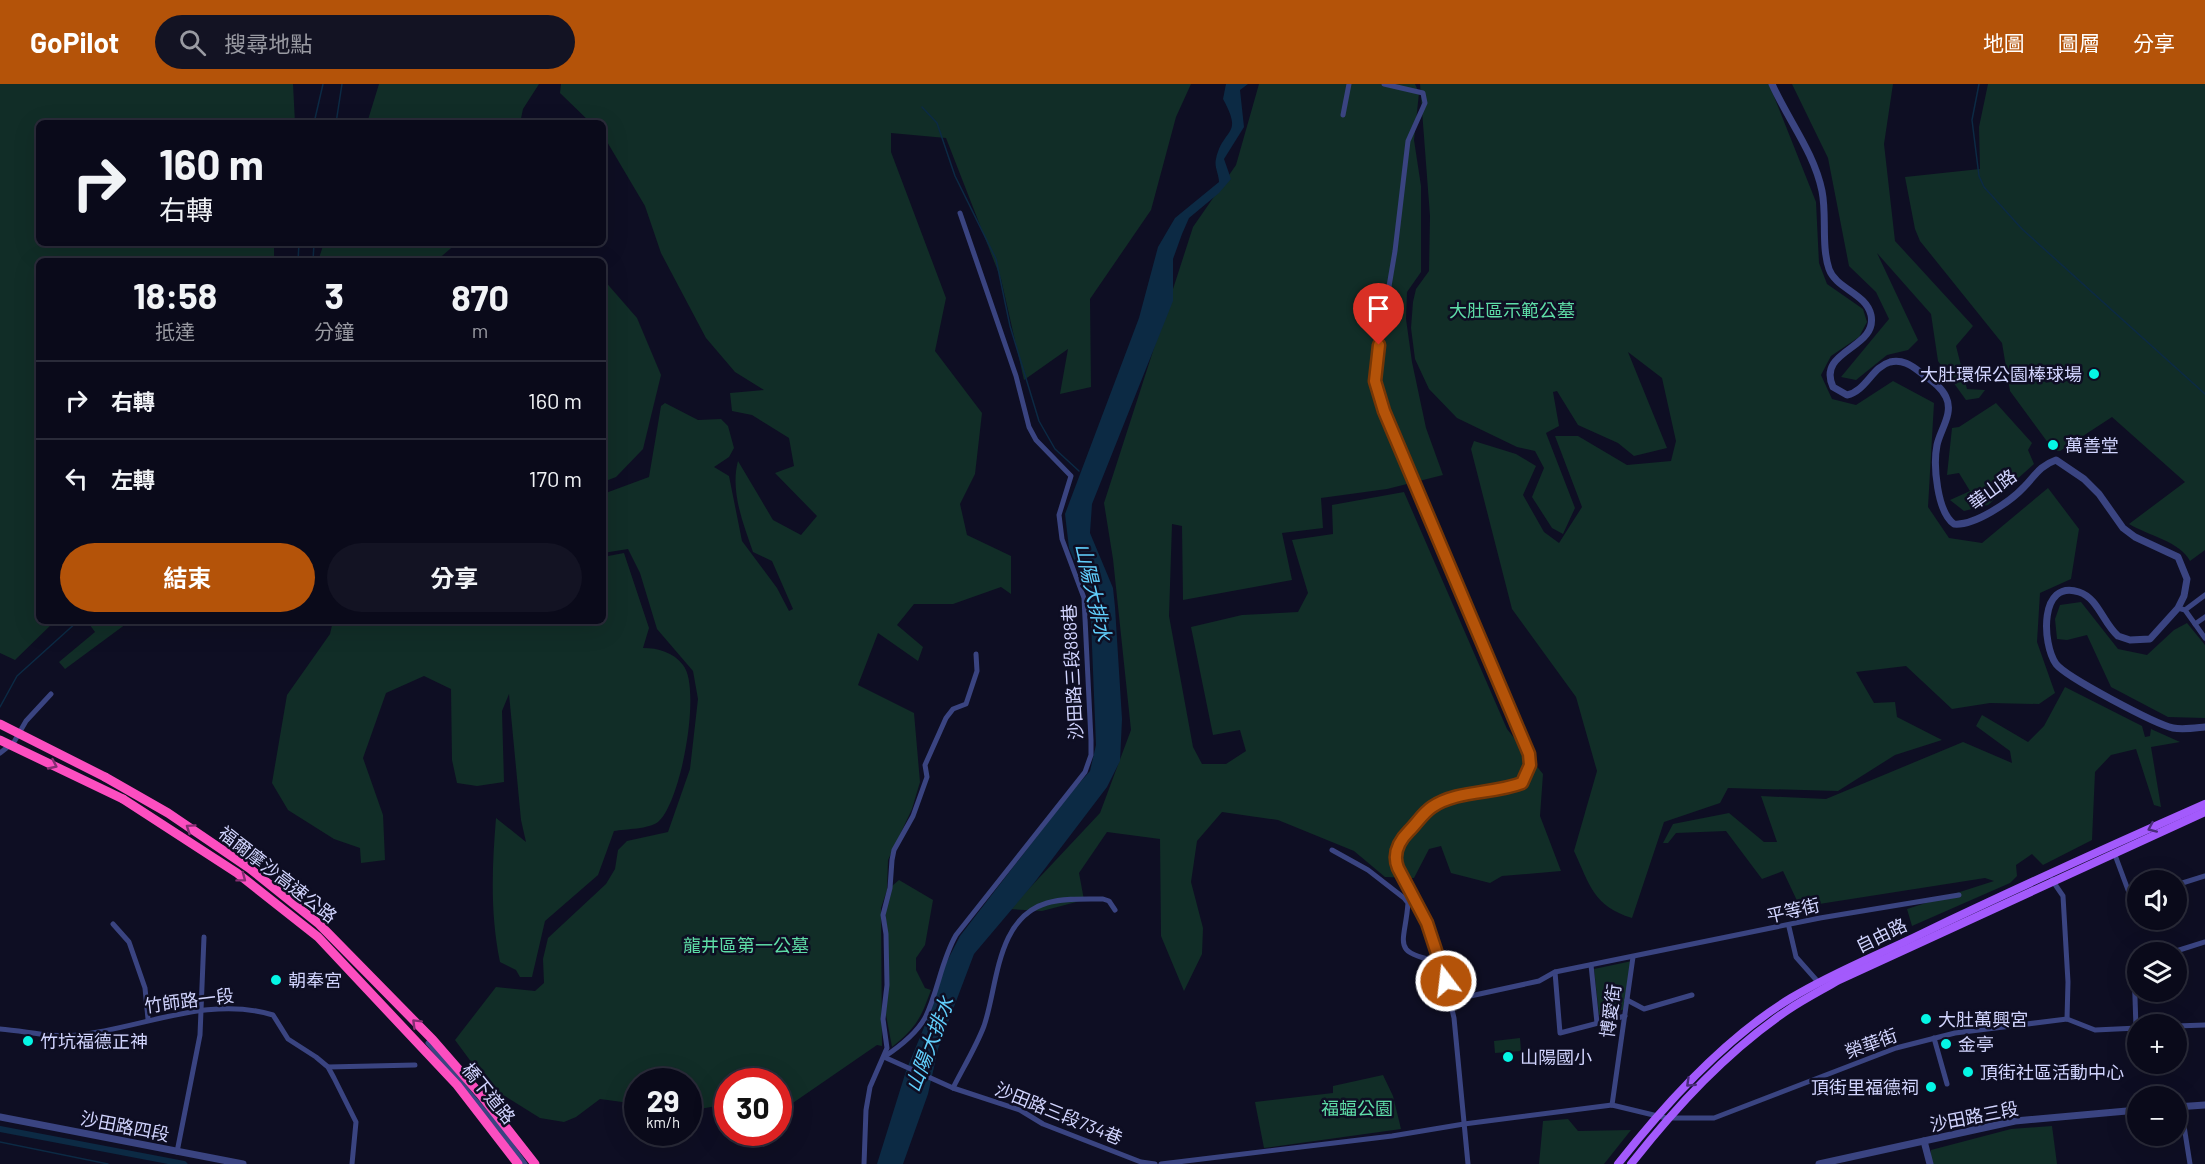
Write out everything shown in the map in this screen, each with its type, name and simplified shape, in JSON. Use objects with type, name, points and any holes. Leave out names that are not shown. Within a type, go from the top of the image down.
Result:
[{"type":"highway","name":"福爾摩沙高速公路","points":[[0,724],[69,757],[168,813],[249,868],[319,924],[433,1040],[480,1094],[535,1164]]},
{"type":"highway","name":"福爾摩沙高速公路","points":[[0,740],[108,790],[140,809],[237,873],[318,938],[457,1085],[518,1164]]},
{"type":"main road","name":"自由路","points":[[1618,1164],[1656,1116],[1790,999],[1819,983],[2205,804]]},
{"type":"main road","name":"自由路","points":[[1630,1164],[1666,1118],[1744,1039],[1788,1010],[1839,980],[2050,877],[2115,855],[2205,812]]},
{"type":"street","points":[[1342,115],[1349,84]]},
{"type":"street","points":[[1384,84],[1423,93],[1425,104],[1408,141],[1395,251],[1375,369],[1377,392],[1529,754],[1530,765],[1522,783],[1442,801],[1432,807],[1400,841],[1395,859],[1427,923],[1441,962],[1454,1018],[1468,1164]]},
{"type":"street","name":"華山路","points":[[1772,84],[1810,158],[1822,191],[1829,269],[1839,282],[1863,300],[1870,312],[1872,323],[1865,336],[1834,360],[1830,369],[1833,387],[1847,395],[1857,393],[1884,365],[1897,361],[1910,364],[1947,397],[1949,407],[1936,447],[1941,504],[1949,520],[1962,525],[1973,522],[2023,489],[2045,464],[2055,460],[2084,479],[2099,494],[2122,528],[2135,537],[2178,557],[2187,579],[2181,609],[2150,639],[2130,640],[2113,632],[2090,597],[2078,591],[2062,592],[2055,596],[2047,611],[2050,651],[2062,670],[2171,728],[2205,727]]},
{"type":"street","name":"沙田路三段888巷","points":[[864,1164],[866,1110],[870,1087],[884,1057],[908,1038],[924,1019],[947,950],[956,935],[1068,790],[1085,772],[1091,755],[1089,660],[1084,598],[1062,539],[1059,514],[1071,476],[1036,440],[1029,427],[1016,376],[960,213]]},
{"type":"street","points":[[2205,596],[2181,609],[2205,638]]},
{"type":"street","points":[[2195,624],[2205,617]]},
{"type":"street","points":[[884,1057],[887,1048],[883,1019],[887,985],[886,934],[883,915],[890,888],[891,860],[894,850],[914,816],[927,777],[925,765],[946,718],[953,709],[966,704],[977,671],[976,654]]},
{"type":"street","points":[[0,753],[14,742],[26,721],[51,694]]},
{"type":"street","points":[[1332,850],[1368,870],[1404,898],[1408,903],[1402,933],[1404,946],[1412,955],[1441,962]]},
{"type":"street","points":[[2115,855],[2127,892]]},
{"type":"street","points":[[2187,882],[2205,876]]},
{"type":"street","points":[[2050,877],[2062,896],[2067,1020]]},
{"type":"street","name":"平等街","points":[[1461,998],[1539,981],[1555,972],[1789,927],[1820,918],[1959,895]]},
{"type":"street","points":[[953,1088],[984,1026],[996,972],[1008,939],[1016,926],[1032,912],[1050,903],[1102,899],[1109,901],[1115,910]]},
{"type":"street","points":[[114,924],[129,942],[145,988],[148,1019]]},
{"type":"street","points":[[1789,927],[1796,957],[1819,983]]},
{"type":"street","points":[[177,1152],[200,1035],[199,1012],[204,937]]},
{"type":"street","points":[[2187,947],[2205,942]]},
{"type":"street","name":"博愛街","points":[[1612,1104],[1634,957]]},
{"type":"street","points":[[1591,965],[1597,1023]]},
{"type":"street","points":[[1555,972],[1560,1033],[1625,1016]]},
{"type":"street","points":[[1627,1000],[1644,1009],[1692,995]]},
{"type":"street","name":"竹師路一段","points":[[0,1029],[44,1036],[79,1035],[148,1019],[199,1012],[248,1008],[273,1015],[288,1039],[328,1067],[356,1122],[352,1164]]},
{"type":"street","name":"榮華街","points":[[1612,1104],[1666,1118],[1714,1118],[1896,1048],[1934,1038],[2067,1020],[2095,1030],[2127,1028]]},
{"type":"street","points":[[2187,1026],[2205,1025]]},
{"type":"street","points":[[1934,1038],[1947,1084]]},
{"type":"street","name":"橋下道路","points":[[428,1043],[502,1132],[525,1164]]},
{"type":"street","name":"沙田路三段734巷","points":[[884,1057],[953,1088],[1010,1106],[1043,1124],[1141,1162],[1155,1164]]},
{"type":"street","points":[[328,1067],[415,1065]]},
{"type":"street","points":[[1161,1164],[1203,1162],[1392,1137],[1464,1124],[1612,1104]]},
{"type":"street","points":[[2187,1106],[2205,1105]]},
{"type":"street","name":"沙田路三段","points":[[1819,1164],[2015,1121],[2127,1111]]},
{"type":"street","name":"沙田路四段","points":[[0,1117],[243,1164]]},
{"type":"street","points":[[1924,1141],[1925,1164]]},
{"type":"street","points":[[1924,1141],[1930,1164]]},
{"type":"street","points":[[2187,1146],[2190,1164]]},
{"type":"green space","points":[[0,84],[293,84],[295,120],[36,120],[36,246],[274,246],[274,258],[36,258],[36,624],[52,624],[15,660],[0,653]]},
{"type":"green space","points":[[379,84],[539,84],[523,109],[521,120],[368,120]]},
{"type":"green space","name":"龍井區第一公墓","points":[[561,84],[1191,84],[1176,117],[1151,210],[1090,299],[1091,387],[1060,394],[1068,349],[1024,380],[1001,279],[946,138],[891,133],[891,152],[946,298],[935,351],[982,413],[975,474],[960,504],[967,535],[1011,556],[1011,594],[1001,587],[953,604],[914,604],[897,625],[923,647],[918,661],[878,633],[858,685],[914,713],[920,782],[912,809],[888,860],[887,890],[881,908],[882,1046],[877,1045],[792,1104],[792,1068],[714,1068],[714,1106],[702,1109],[702,1068],[624,1068],[624,1102],[600,1099],[576,1117],[564,1122],[540,1118],[489,1086],[455,1040],[496,987],[535,991],[544,983],[543,959],[548,938],[606,884],[615,869],[618,850],[627,841],[668,832],[690,769],[698,699],[693,671],[657,629],[640,573],[628,549],[606,553],[606,493],[649,477],[661,406],[665,403],[698,420],[721,419],[728,426],[734,448],[729,457],[714,467],[729,476],[742,541],[777,588],[789,611],[793,609],[772,561],[753,552],[745,530],[737,495],[738,461],[773,520],[801,535],[817,516],[775,473],[794,466],[789,438],[752,415],[732,411],[730,393],[764,390],[735,372],[706,338],[661,253],[645,206],[606,140],[606,120],[588,120],[560,93]]},
{"type":"green space","points":[[1259,84],[1415,84],[1419,93],[1414,140],[1421,186],[1421,272],[1407,292],[1406,319],[1412,362],[1426,428],[1443,475],[1387,489],[1321,498],[1323,528],[1282,533],[1292,580],[1183,600],[1182,526],[1172,524],[1169,616],[1193,747],[1202,764],[1226,764],[1246,751],[1240,730],[1213,735],[1191,627],[1242,615],[1298,612],[1308,593],[1292,540],[1333,534],[1332,505],[1404,492],[1507,729],[1543,774],[1540,816],[1561,871],[1502,876],[1490,883],[1451,873],[1441,846],[1429,849],[1414,878],[1385,877],[1354,851],[1278,820],[1222,812],[1197,841],[1191,882],[1203,928],[1202,954],[1184,991],[1161,936],[1160,839],[1107,832],[1079,873],[1084,900],[1042,911],[1010,909],[1100,813],[1131,730],[1113,559],[1104,503],[1193,227],[1236,165]]},
{"type":"green space","name":"大肚區示範公墓","points":[[1420,84],[1769,84],[1816,202],[1819,263],[1827,284],[1863,309],[1867,322],[1859,337],[1831,356],[1821,375],[1832,399],[1856,405],[1893,381],[1934,403],[1928,507],[1949,538],[1982,543],[2048,488],[2079,529],[2071,579],[2040,593],[2037,642],[2055,693],[2039,704],[1990,703],[1952,709],[1906,666],[1856,672],[1874,703],[1895,702],[1897,717],[1942,740],[1895,755],[1838,791],[1728,788],[1720,803],[1664,822],[1632,918],[1619,913],[1601,900],[1589,884],[1574,851],[1597,771],[1576,697],[1512,609],[1471,449],[1474,441],[1516,454],[1536,466],[1523,495],[1544,532],[1559,543],[1582,507],[1555,436],[1578,436],[1627,465],[1671,461],[1676,441],[1662,378],[1628,352],[1667,448],[1634,456],[1618,443],[1578,425],[1557,391],[1553,392],[1559,426],[1546,433],[1575,508],[1563,534],[1552,528],[1532,497],[1544,468],[1535,451],[1517,447],[1457,418],[1429,389],[1415,359],[1411,328],[1416,289],[1429,271],[1430,216]]},
{"type":"green space","points":[[1792,84],[1893,84],[1884,144],[1895,241],[1973,326],[1956,346],[1967,389],[1985,390],[1979,398],[1966,400],[1938,361],[1931,314],[1877,253],[1918,340],[1908,350],[1887,355],[1856,380],[1841,377],[1889,319],[1876,292],[1849,266],[1828,158]]},
{"type":"green space","points":[[1988,84],[2205,84],[2205,550],[2190,561],[2186,554],[2171,544],[2129,524],[2185,482],[2112,417],[2060,451],[2054,451],[2010,391],[2002,343],[1920,241],[1915,229],[1905,177],[1980,169],[1979,127]]},
{"type":"green space","points":[[323,246],[454,246],[440,258],[319,258]]},
{"type":"green space","points":[[606,282],[637,318],[661,375],[643,449],[616,477],[606,481]]},
{"type":"green space","points":[[1996,403],[2032,443],[2028,450],[2034,464],[1988,505],[1964,511],[1950,500],[1970,491],[1959,473],[1947,475],[1952,428],[1959,427]]},
{"type":"green space","points":[[624,553],[649,628],[643,648],[660,650],[675,657],[683,665],[688,678],[690,720],[681,770],[674,793],[658,822],[643,827],[614,831],[598,875],[545,921],[532,977],[520,977],[516,970],[500,962],[493,908],[496,818],[526,842],[521,820],[509,694],[502,711],[504,782],[477,786],[457,783],[452,760],[451,689],[424,676],[386,693],[363,758],[383,815],[385,860],[361,863],[360,848],[334,839],[288,810],[272,783],[287,695],[330,634],[332,624],[606,624],[606,556]]},
{"type":"green space","points":[[2081,602],[2118,649],[2147,655],[2174,630],[2187,623],[2205,645],[2205,718],[2168,717],[2111,687],[2087,635],[2067,640],[2057,639],[2055,619],[2060,605]]},
{"type":"green space","points":[[89,624],[126,624],[65,669],[59,662],[95,632]]},
{"type":"green space","points":[[2065,687],[2142,726],[2145,737],[2150,736],[2151,729],[2180,742],[2151,747],[2161,807],[2154,805],[2136,749],[2111,755],[2095,772],[2092,840],[2043,865],[2032,854],[2016,865],[2017,876],[2010,883],[1912,926],[1907,909],[1994,881],[1985,878],[1800,907],[1783,871],[1762,879],[1726,831],[1676,833],[1668,843],[1663,843],[1673,824],[1729,813],[1764,842],[1777,842],[1761,796],[1826,799],[1963,742],[2012,763],[2010,751],[1976,726],[1982,715],[2028,742],[2044,726]]},
{"type":"green space","points":[[899,880],[933,900],[925,945],[916,958],[916,970],[925,988],[931,990],[917,1022],[892,1047],[886,1015],[888,943],[885,909],[892,886]]},
{"type":"green space","points":[[1632,961],[1626,1009],[1599,1015],[1594,969]]},
{"type":"green space","points":[[1520,1038],[1521,1051],[1495,1053],[1494,1041]]},
{"type":"green space","name":"福蝠公園","points":[[1383,1075],[1393,1096],[1401,1129],[1264,1148],[1255,1102],[1333,1093],[1333,1086]]},
{"type":"green space","points":[[1568,1119],[1578,1131],[1631,1130],[1604,1164],[1539,1164],[1543,1121]]},
{"type":"green space","points":[[2052,1126],[2057,1164],[1931,1164],[1931,1150],[2011,1129]]},
{"type":"water","name":"山陽大排水","points":[[1226,84],[1248,84],[1240,90],[1244,127],[1224,159],[1231,179],[1219,193],[1189,218],[1182,234],[1173,259],[1173,301],[1092,504],[1090,533],[1113,588],[1122,719],[1120,761],[1107,787],[1034,883],[974,954],[938,1049],[928,1094],[903,1164],[877,1164],[906,1071],[925,1025],[944,967],[960,936],[1068,796],[1090,771],[1096,745],[1090,596],[1069,548],[1065,514],[1139,318],[1158,247],[1175,218],[1219,182],[1216,159],[1232,126],[1229,111],[1223,99]]},
{"type":"waterway","points":[[315,120],[323,84]]},
{"type":"waterway","points":[[336,120],[342,84]]},
{"type":"waterway","points":[[1979,84],[1972,120],[1979,176],[1984,187],[2022,229],[2205,394]]},
{"type":"waterway","points":[[922,107],[937,123],[955,176],[996,259],[1010,326],[1039,421],[1055,449],[1079,471]]},
{"type":"waterway","points":[[298,258],[299,246]]},
{"type":"waterway","points":[[313,258],[314,246]]},
{"type":"waterway","points":[[0,707],[17,676],[75,624]]},
{"type":"waterway","points":[[0,1129],[184,1164]]},
{"type":"waterway","points":[[0,1142],[108,1164]]},
{"type":"place","name":"大肚環保公園棒球場","points":[[2094,374]]},
{"type":"place","name":"萬善堂","points":[[2053,445]]},
{"type":"place","name":"朝奉宮","points":[[276,980]]},
{"type":"place","name":"大肚萬興宮","points":[[1926,1019]]},
{"type":"place","name":"竹坑福德正神","points":[[28,1041]]},
{"type":"place","name":"金亭","points":[[1946,1044]]},
{"type":"place","name":"山陽國小","points":[[1508,1057]]},
{"type":"place","name":"頂街社區活動中心","points":[[1968,1072]]},
{"type":"place","name":"頂街里福德祠","points":[[1931,1087]]},
{"type":"route","points":[[1379,345],[1375,369],[1377,392],[1529,754],[1530,765],[1522,783],[1442,801],[1425,812],[1404,835],[1396,851],[1395,859],[1398,868],[1406,879],[1427,923],[1446,981]]}]
